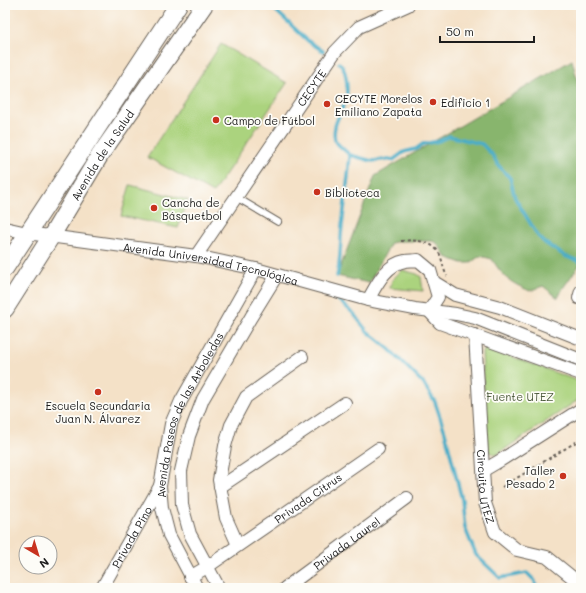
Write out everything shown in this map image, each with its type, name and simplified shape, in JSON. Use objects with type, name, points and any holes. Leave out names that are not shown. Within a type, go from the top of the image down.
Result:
[{"type":"street","name":"Avenida de la Salud","points":[[5,268],[178,5]]},
{"type":"street","name":"Avenida de la Salud","points":[[5,309],[52,236],[100,155],[204,5]]},
{"type":"street","name":"CECYTE","points":[[196,256],[334,52],[359,27],[408,5]]},
{"type":"street","points":[[5,228],[27,233]]},
{"type":"street","name":"Avenida Universidad Tecnológica","points":[[27,233],[196,256],[256,269],[368,300],[429,311]]},
{"type":"street","points":[[368,300],[380,278],[388,270],[403,261],[418,260],[430,270],[438,297],[429,311]]},
{"type":"street","name":"Avenida Paseos de las Arboledas","points":[[197,588],[169,535],[162,508],[160,486],[171,424],[181,401],[256,269]]},
{"type":"street","name":"Avenida Paseos de las Arboledas","points":[[219,588],[190,534],[182,505],[181,471],[189,436],[204,399],[277,275]]},
{"type":"street","points":[[434,282],[455,295],[500,308],[581,339]]},
{"type":"street","points":[[429,311],[440,323],[581,374]]},
{"type":"street","points":[[429,311],[475,318],[581,360]]},
{"type":"street","name":"Circuito UTEZ","points":[[475,335],[486,504],[496,532],[517,550],[547,557],[573,578],[581,588]]},
{"type":"street","points":[[238,545],[226,518],[219,480],[225,446],[231,425],[246,397],[302,357]]},
{"type":"street","points":[[220,487],[345,403]]},
{"type":"street","points":[[484,470],[581,409]]},
{"type":"street","name":"Privada Citrus","points":[[190,577],[207,567],[378,450]]},
{"type":"street","name":"Privada Pino","points":[[102,588],[160,486]]},
{"type":"street","name":"Privada Laurel","points":[[285,588],[407,498]]},
{"type":"lane","points":[[236,196],[278,222]]},
{"type":"path","points":[[502,487],[581,440]]},
{"type":"green space","name":"Campo de Fútbol","points":[[221,44],[287,83],[213,193],[147,157]]},
{"type":"green space","points":[[572,60],[581,94],[581,263],[563,288],[558,298],[543,286],[530,291],[517,285],[500,271],[492,259],[480,256],[470,263],[462,263],[446,257],[437,243],[432,241],[401,241],[391,243],[369,283],[337,276],[375,176]]},
{"type":"green space","name":"Cancha de Básquetbol","points":[[130,185],[188,200],[178,228],[121,216]]},
{"type":"green space","points":[[402,270],[417,274],[421,277],[423,291],[390,288],[392,280]]},
{"type":"green space","name":"Fuente UTEZ","points":[[488,348],[581,382],[581,398],[496,455],[487,451],[482,352]]},
{"type":"waterway","points":[[272,5],[274,9],[308,41],[323,51]]},
{"type":"waterway","points":[[337,276],[350,155],[336,142],[334,134],[336,123],[345,103],[347,94],[344,69],[339,63]]},
{"type":"waterway","points":[[350,155],[372,161],[393,160],[404,152],[416,149],[423,144],[439,141],[449,136],[482,144],[510,178],[515,198],[538,236],[545,243],[565,256],[581,262]]},
{"type":"waterway","points":[[337,299],[353,313],[367,331],[389,349],[423,383],[435,402],[445,432],[462,500],[465,528],[476,555],[500,578],[527,573],[535,581],[536,588]]},
{"type":"place","name":"Edificio 1","points":[[433,102]]},
{"type":"place","name":"CECYTE Morelos Emiliano Zapata","points":[[327,104]]},
{"type":"place","name":"Campo de Fútbol","points":[[216,120]]},
{"type":"place","name":"Biblioteca","points":[[317,192]]},
{"type":"place","name":"Cancha de Básquetbol","points":[[154,208]]},
{"type":"place","name":"Escuela Secundaria Juan N. Álvarez","points":[[98,392]]},
{"type":"place","name":"Taller Pesado 2","points":[[563,476]]}]
